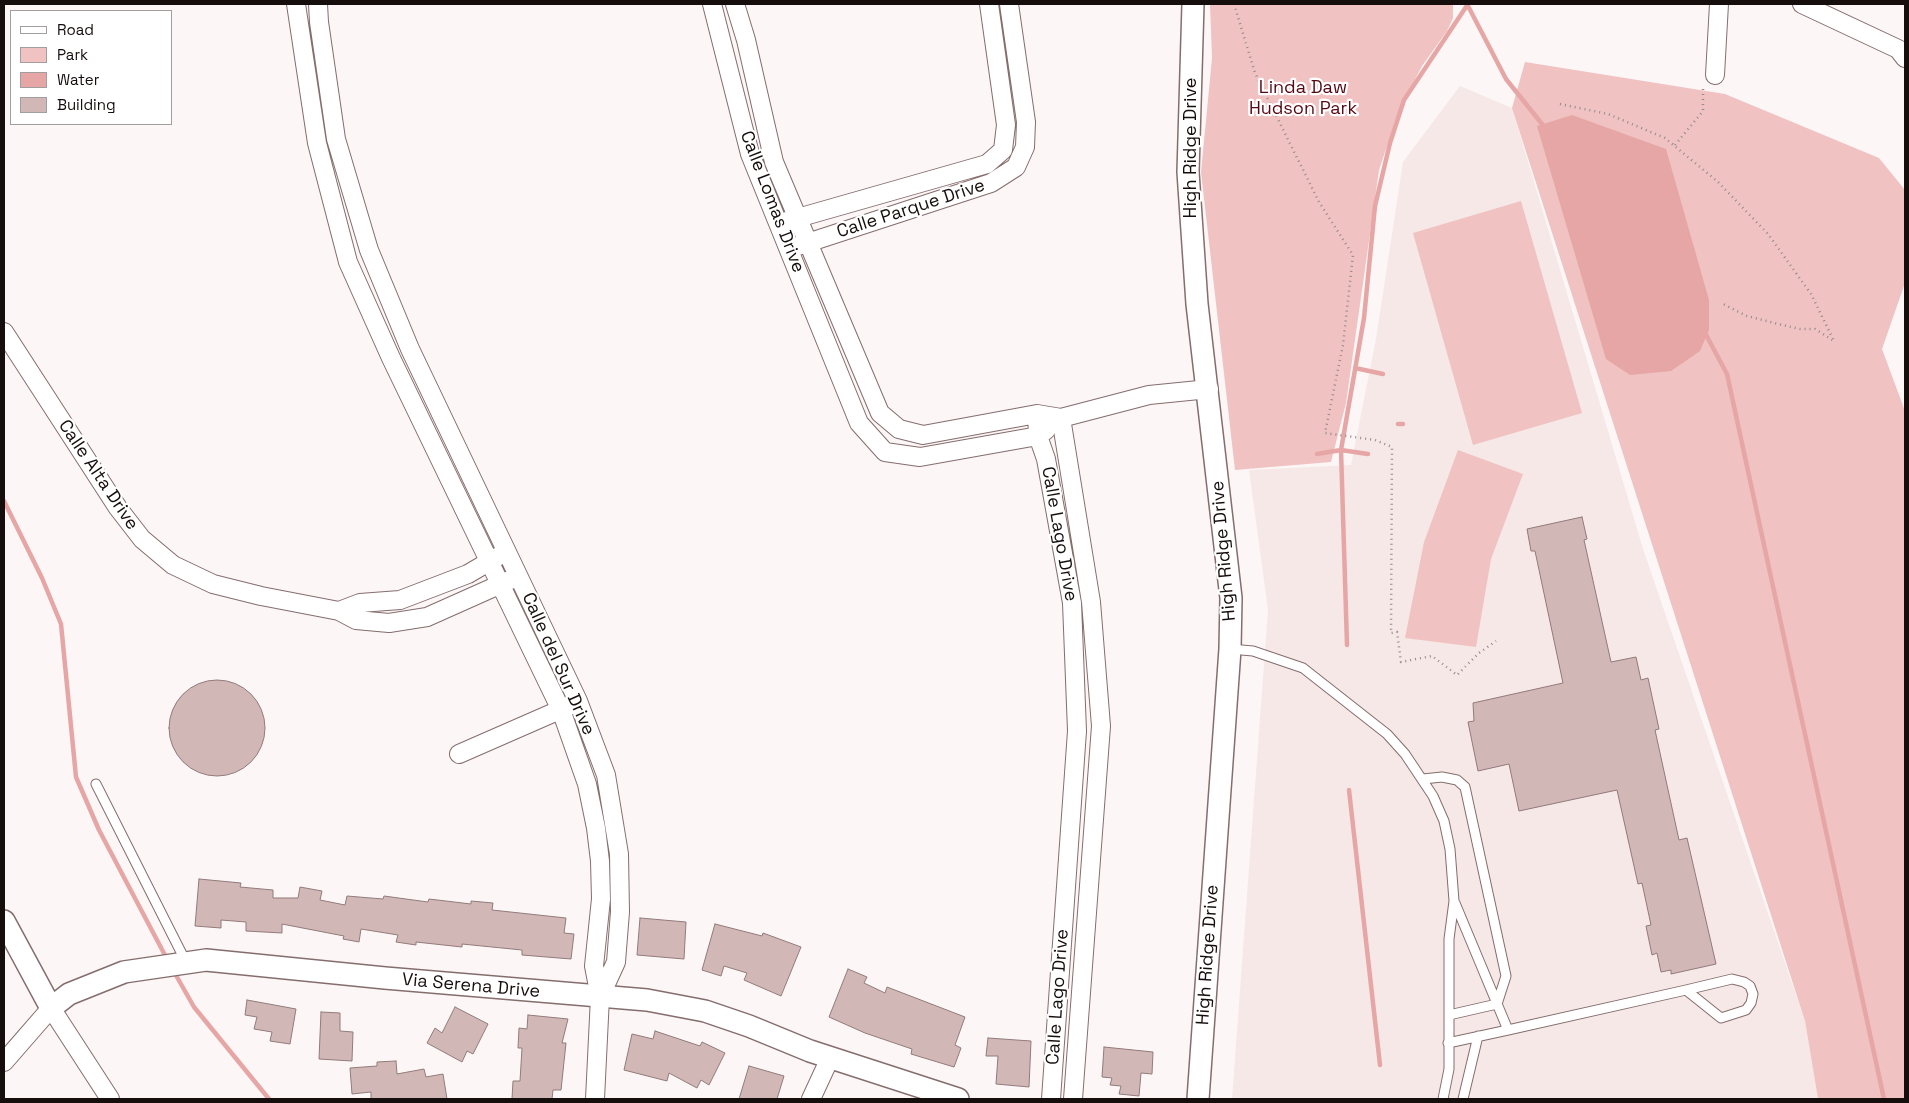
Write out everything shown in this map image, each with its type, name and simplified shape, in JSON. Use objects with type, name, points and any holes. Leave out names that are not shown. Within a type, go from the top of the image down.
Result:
[{"type":"street","name":"Calle del Sur Drive","points":[[296,4],[317,144],[348,262],[391,358],[561,710],[581,766],[596,828],[600,861],[600,898],[594,966],[600,997],[595,1099]]},
{"type":"street","name":"Calle del Sur Drive","points":[[318,4],[336,139],[369,250],[410,350],[578,701],[606,775],[619,854],[620,912],[616,962],[600,997]]},
{"type":"street","name":"Calle Lomas Drive","points":[[712,4],[750,154],[859,423],[885,452],[920,458],[1038,436],[1061,418],[1149,395],[1209,389]]},
{"type":"street","name":"Calle Lomas Drive","points":[[734,4],[746,40],[774,162],[880,413],[899,429],[923,435],[1037,414],[1061,418]]},
{"type":"street","points":[[989,4],[1006,125],[1003,150],[1020,157]]},
{"type":"street","name":"Calle Parque Drive","points":[[788,249],[991,183],[1016,167],[1025,147],[1026,122],[1009,4]]},
{"type":"street","name":"High Ridge Drive","points":[[1193,4],[1188,172],[1197,304],[1209,389],[1231,598],[1230,649],[1198,1099]]},
{"type":"street","points":[[1709,79],[1719,4]]},
{"type":"street","points":[[1802,4],[1903,50]]},
{"type":"street","points":[[317,144],[336,139]]},
{"type":"street","name":"Calle Parque Drive","points":[[778,223],[987,164],[1003,150]]},
{"type":"street","name":"Calle Alta Drive","points":[[4,332],[118,508],[142,539],[166,560],[213,584],[339,611],[356,620],[389,624],[428,617],[518,576]]},
{"type":"street","points":[[391,358],[410,350]]},
{"type":"street","points":[[837,368],[857,358]]},
{"type":"street","name":"Calle Lago Drive","points":[[1037,414],[1038,436],[1046,459],[1072,602],[1077,731],[1050,1099]]},
{"type":"street","name":"Calle Lago Drive","points":[[1061,418],[1091,602],[1101,726],[1073,1099]]},
{"type":"street","points":[[885,452],[899,429]]},
{"type":"street","points":[[339,611],[360,603],[400,600],[435,588],[507,552]]},
{"type":"street","points":[[387,601],[389,624]]},
{"type":"street","points":[[1074,655],[1095,654]]},
{"type":"street","points":[[459,754],[578,701]]},
{"type":"street","points":[[1066,895],[1088,897]]},
{"type":"street","points":[[4,921],[51,1008],[110,1099]]},
{"type":"street","name":"Via Serena Drive","points":[[4,1062],[51,1008],[69,994],[124,972],[191,961],[647,1000],[705,1011],[830,1058],[958,1099]]},
{"type":"street","points":[[811,1099],[830,1058]]},
{"type":"lane","points":[[1230,649],[1253,651],[1304,668],[1387,734],[1405,754],[1423,779],[1444,821],[1450,849],[1454,901],[1449,939],[1449,1069],[1443,1099]]},
{"type":"lane","points":[[1423,779],[1442,776],[1457,780],[1465,787],[1506,976],[1497,1004]]},
{"type":"lane","points":[[96,784],[191,961]]},
{"type":"lane","points":[[1454,901],[1508,1030]]},
{"type":"lane","points":[[1448,1043],[1732,979],[1744,982],[1750,986],[1753,994],[1751,1003],[1746,1010],[1721,1018],[1686,990]]},
{"type":"lane","points":[[1449,1015],[1497,1004]]},
{"type":"lane","points":[[1463,1099],[1478,1036]]},
{"type":"path","points":[[1234,4],[1255,73],[1319,202],[1353,255],[1343,346],[1325,433],[1375,440],[1392,448],[1390,633],[1397,632],[1401,662],[1432,656],[1457,675],[1479,653],[1496,641]]},
{"type":"path","points":[[1675,146],[1703,111],[1709,79]]},
{"type":"path","points":[[1560,104],[1608,114],[1665,138],[1718,182],[1768,234],[1811,294],[1834,341],[1815,329],[1800,329],[1747,316],[1723,304]]},
{"type":"shaded area","points":[[1460,86],[1512,108],[1643,549],[1805,1021],[1818,1099],[1232,1099],[1268,610],[1249,470],[1351,465],[1376,339],[1403,162]]},
{"type":"green space","name":"Linda Daw Hudson Park","points":[[1210,4],[1453,4],[1453,18],[1447,31],[1422,66],[1399,110],[1379,170],[1346,403],[1331,462],[1235,470],[1201,172],[1212,58]]},
{"type":"green space","points":[[1525,62],[1725,94],[1879,158],[1905,190],[1905,283],[1882,349],[1905,411],[1905,1099],[1818,1099],[1805,1021],[1512,108]]},
{"type":"green space","points":[[1521,201],[1582,413],[1473,445],[1413,233]]},
{"type":"green space","points":[[1458,450],[1523,474],[1491,559],[1476,647],[1405,638],[1424,542]]},
{"type":"water","points":[[1572,115],[1666,149],[1709,300],[1709,330],[1700,351],[1671,371],[1630,375],[1606,359],[1537,126]]},
{"type":"building","points":[[1582,517],[1587,539],[1584,540],[1611,662],[1636,657],[1641,680],[1648,678],[1659,729],[1655,730],[1679,840],[1687,838],[1716,964],[1671,974],[1671,970],[1661,972],[1657,953],[1652,955],[1646,926],[1651,925],[1642,883],[1638,884],[1617,790],[1519,811],[1509,764],[1478,771],[1468,722],[1474,721],[1473,703],[1563,683],[1535,551],[1531,551],[1527,529]]},
{"type":"building","points":[[217,680],[235,684],[251,694],[261,710],[265,728],[261,746],[251,762],[235,772],[217,776],[199,772],[183,762],[173,746],[169,728],[173,710],[183,694],[199,684]]},
{"type":"building","points":[[199,879],[241,883],[240,887],[273,890],[273,898],[298,898],[300,887],[322,891],[320,900],[345,905],[347,896],[383,899],[384,896],[428,902],[429,899],[471,904],[471,901],[493,903],[492,910],[566,918],[564,933],[574,934],[571,959],[522,955],[522,950],[462,944],[462,947],[416,942],[416,945],[396,942],[398,935],[361,929],[359,942],[343,939],[344,936],[282,924],[282,933],[246,931],[246,922],[221,920],[221,928],[195,926]]},
{"type":"building","points":[[640,918],[686,922],[684,959],[637,955]]},
{"type":"building","points":[[715,924],[762,936],[763,933],[801,947],[781,996],[744,980],[747,973],[724,966],[721,976],[702,970]]},
{"type":"building","points":[[848,969],[867,977],[864,983],[885,993],[887,987],[965,1017],[955,1045],[961,1048],[954,1067],[911,1054],[912,1049],[865,1033],[829,1017]]},
{"type":"building","points":[[247,1000],[296,1009],[290,1044],[270,1041],[272,1032],[254,1029],[257,1017],[245,1015]]},
{"type":"building","points":[[455,1007],[488,1024],[473,1054],[467,1051],[462,1062],[427,1043],[435,1028],[442,1033]]},
{"type":"building","points":[[321,1012],[340,1013],[340,1031],[353,1032],[352,1061],[319,1059]]},
{"type":"building","points":[[528,1015],[568,1019],[562,1043],[566,1043],[561,1090],[553,1090],[552,1099],[512,1099],[513,1081],[520,1081],[522,1048],[518,1048],[519,1028],[527,1029]]},
{"type":"building","points":[[655,1031],[700,1046],[702,1042],[725,1053],[709,1085],[701,1080],[697,1088],[669,1073],[667,1081],[624,1070],[632,1034],[653,1039]]},
{"type":"building","points":[[988,1038],[1031,1041],[1029,1087],[996,1084],[998,1056],[986,1056]]},
{"type":"building","points":[[1104,1047],[1153,1052],[1152,1074],[1141,1073],[1139,1096],[1119,1094],[1121,1086],[1110,1085],[1112,1078],[1102,1077]]},
{"type":"building","points":[[396,1061],[397,1074],[424,1069],[426,1077],[443,1074],[447,1099],[371,1099],[371,1092],[352,1094],[350,1068],[377,1066],[377,1062]]},
{"type":"building","points":[[749,1066],[784,1076],[777,1099],[739,1099]]},
{"type":"waterway","points":[[1467,4],[1506,79],[1546,129]]},
{"type":"waterway","points":[[1347,645],[1341,450],[1364,318],[1375,206],[1390,143],[1404,100],[1468,4]]},
{"type":"waterway","points":[[1704,331],[1727,374],[1884,1099]]},
{"type":"waterway","points":[[1355,368],[1383,374]]},
{"type":"waterway","points":[[1398,424],[1403,424]]},
{"type":"waterway","points":[[1317,454],[1341,450],[1368,454]]},
{"type":"waterway","points":[[4,501],[42,578],[61,624],[76,777],[99,830],[167,959]]},
{"type":"waterway","points":[[1349,790],[1380,1065]]},
{"type":"waterway","points":[[173,970],[194,1007],[269,1099]]}]
